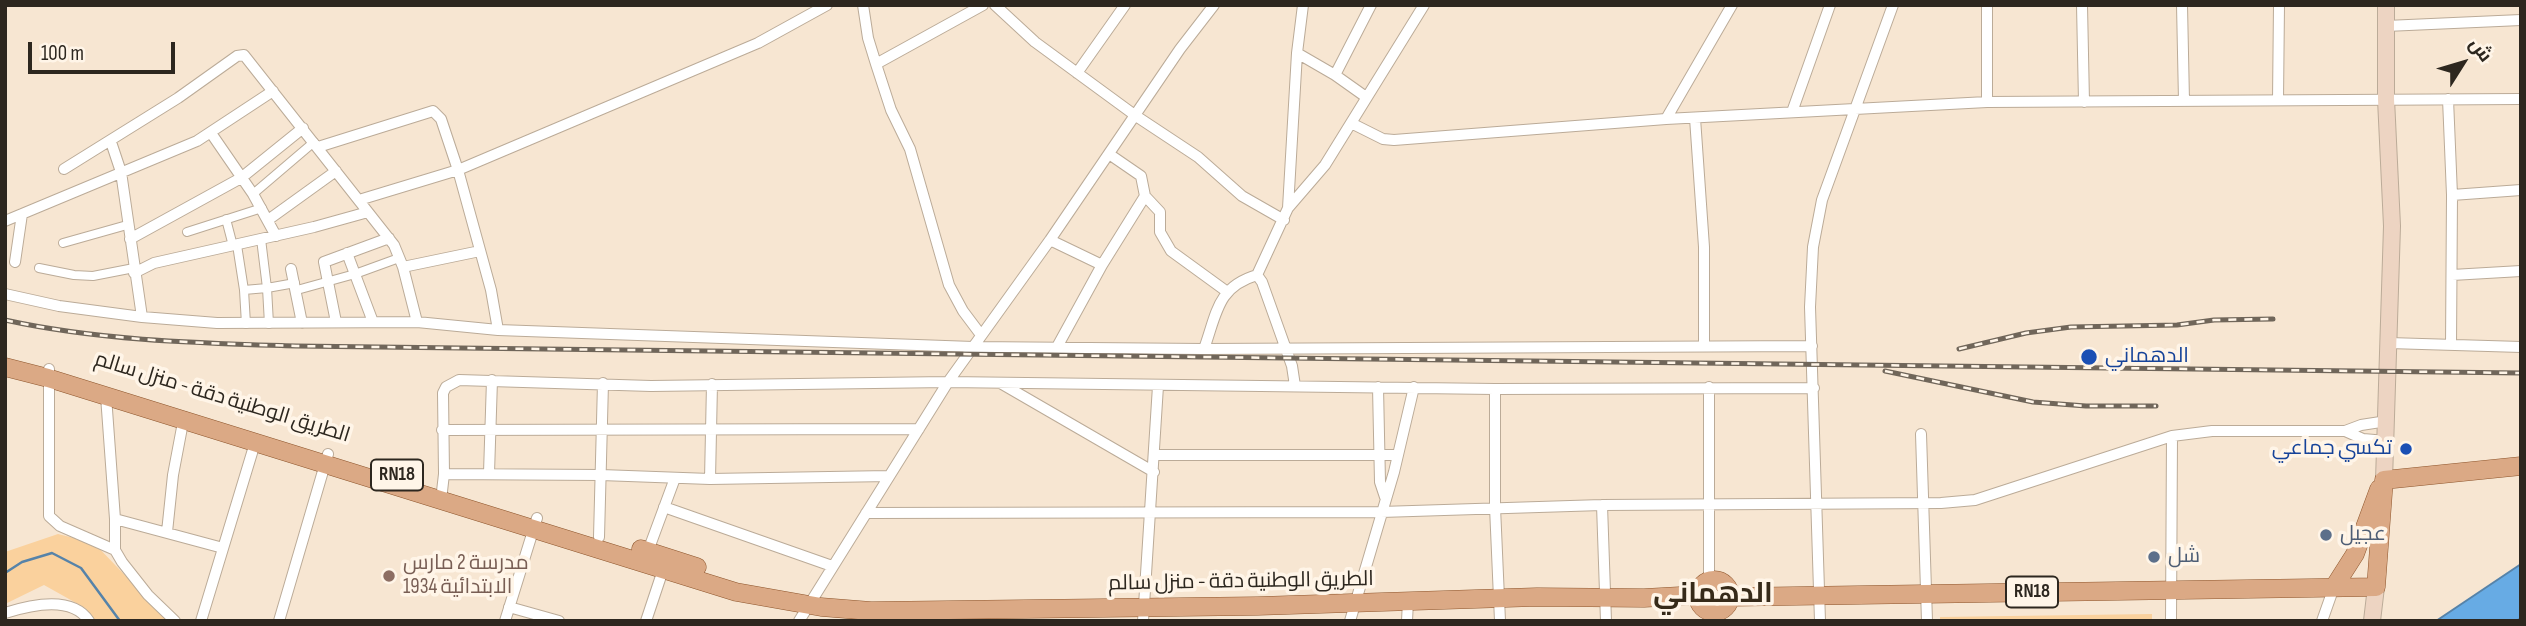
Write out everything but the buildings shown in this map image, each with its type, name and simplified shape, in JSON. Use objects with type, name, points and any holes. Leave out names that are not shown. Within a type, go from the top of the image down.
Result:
[{"type":"main road","points":[[2372,621],[2386,441],[2392,226],[2386,99],[2386,5]]},
{"type":"main road","name":"الطريق الوطنية دقة - منزل سالم","points":[[5,358],[326,458],[443,488],[535,524],[665,563],[736,592],[808,605],[872,611],[1144,614],[1356,602],[1698,595]]},
{"type":"main road","name":"الطريق الوطنية دقة - منزل سالم","points":[[5,368],[48,373],[106,396],[185,416],[255,443],[326,458]]},
{"type":"main road","points":[[2384,480],[2521,466]]},
{"type":"main road","points":[[2334,587],[2350,565],[2372,504],[2384,480]]},
{"type":"main road","name":"الطريق الوطنية دقة - منزل سالم","points":[[535,524],[599,537],[648,551],[665,563]]},
{"type":"main road","points":[[1709,580],[1724,583],[1730,597],[1725,607],[1714,616],[1702,607],[1698,595],[1701,586],[1709,580]]},
{"type":"main road","name":"RN18","points":[[1730,597],[2376,587]]},
{"type":"street","points":[[359,200],[458,170],[758,43],[827,5]]},
{"type":"street","points":[[863,5],[868,38],[891,110],[910,149],[949,285],[963,312],[981,335]]},
{"type":"street","points":[[876,64],[983,5]]},
{"type":"street","points":[[995,5],[1035,42],[1189,151],[1242,196],[1284,220]]},
{"type":"street","points":[[799,621],[948,382],[1050,240],[1180,49],[1214,5]]},
{"type":"street","points":[[1204,349],[1227,291],[1243,279],[1257,275],[1288,208],[1297,53],[1303,5]]},
{"type":"street","points":[[1335,75],[1371,5]]},
{"type":"street","points":[[1288,208],[1325,165],[1424,5]]},
{"type":"street","points":[[1665,119],[1732,5]]},
{"type":"street","points":[[1792,112],[1830,5]]},
{"type":"street","points":[[1820,621],[1810,307],[1813,247],[1822,200],[1893,5]]},
{"type":"street","points":[[1987,5],[1987,102]]},
{"type":"street","points":[[2082,5],[2084,102]]},
{"type":"street","points":[[2182,5],[2184,101]]},
{"type":"street","points":[[2278,100],[2279,5]]},
{"type":"street","points":[[1077,73],[1119,7]]},
{"type":"street","points":[[2386,26],[2521,20]]},
{"type":"street","points":[[1297,53],[1366,97]]},
{"type":"street","points":[[64,169],[111,142],[239,55],[246,57],[389,238],[401,262],[417,322]]},
{"type":"street","points":[[5,221],[172,152],[211,132],[273,91]]},
{"type":"street","points":[[2448,99],[2452,195],[2451,345]]},
{"type":"street","points":[[1351,122],[1383,139],[1394,141],[1665,119],[1987,102],[2521,99]]},
{"type":"street","points":[[253,194],[316,145],[433,111],[441,119],[458,170],[498,330]]},
{"type":"street","points":[[1695,118],[1704,247],[1704,346]]},
{"type":"street","points":[[130,239],[242,178],[303,128]]},
{"type":"street","points":[[211,132],[262,208],[276,236]]},
{"type":"street","points":[[111,142],[121,172],[142,317]]},
{"type":"street","points":[[1109,154],[1141,176],[1145,196],[1160,212],[1160,232],[1171,251],[1227,291]]},
{"type":"street","points":[[268,220],[337,170]]},
{"type":"street","points":[[2452,195],[2521,190]]},
{"type":"street","points":[[1057,347],[1102,265],[1145,196]]},
{"type":"street","points":[[187,232],[262,208]]},
{"type":"street","points":[[39,268],[93,276],[134,271],[154,263],[368,212]]},
{"type":"street","points":[[15,262],[22,214]]},
{"type":"street","points":[[226,219],[235,245],[244,290],[246,324]]},
{"type":"street","points":[[62,243],[127,225]]},
{"type":"street","points":[[335,322],[324,261],[389,238]]},
{"type":"street","points":[[261,239],[269,324]]},
{"type":"street","points":[[1050,240],[1102,265]]},
{"type":"street","points":[[244,290],[328,282],[401,262],[480,251]]},
{"type":"street","points":[[347,253],[373,322]]},
{"type":"street","points":[[291,268],[302,323]]},
{"type":"street","points":[[2452,275],[2521,271]]},
{"type":"street","points":[[1257,275],[1262,282],[1285,348],[1295,386]]},
{"type":"street","points":[[5,294],[59,306],[142,317],[246,324],[417,322],[498,330],[973,347],[1204,349],[1812,346]]},
{"type":"street","points":[[2389,343],[2521,346]]},
{"type":"street","points":[[48,373],[49,516],[60,526],[115,550]]},
{"type":"street","points":[[889,476],[710,479],[489,473],[443,488],[443,393],[446,387],[459,380],[651,386],[948,382],[1495,389],[1814,388]]},
{"type":"street","points":[[489,473],[492,380]]},
{"type":"street","points":[[599,537],[603,383]]},
{"type":"street","points":[[999,383],[1154,472]]},
{"type":"street","points":[[710,479],[712,384]]},
{"type":"street","points":[[1144,614],[1158,386]]},
{"type":"street","points":[[1378,387],[1380,482],[1385,497]]},
{"type":"street","points":[[1350,621],[1394,472],[1414,387]]},
{"type":"street","points":[[1709,387],[1709,580]]},
{"type":"street","points":[[1495,389],[1495,507],[1500,621]]},
{"type":"street","points":[[106,396],[115,550],[121,562],[148,595],[175,621]]},
{"type":"street","points":[[167,532],[173,475],[185,416]]},
{"type":"street","points":[[866,513],[1381,512],[1495,507],[1816,505],[1975,500],[2172,436],[2212,431],[2345,431],[2361,425],[2387,421]]},
{"type":"street","points":[[442,430],[919,429]]},
{"type":"street","points":[[2345,431],[2363,439],[2386,441]]},
{"type":"street","points":[[1922,434],[1927,621]]},
{"type":"street","points":[[2171,621],[2172,436]]},
{"type":"street","points":[[201,621],[255,443]]},
{"type":"street","points":[[1155,455],[1397,455]]},
{"type":"street","points":[[279,621],[326,458]]},
{"type":"street","points":[[648,551],[675,478]]},
{"type":"street","points":[[1602,505],[1606,621]]},
{"type":"street","points":[[664,507],[832,566]]},
{"type":"street","points":[[115,519],[223,548]]},
{"type":"street","points":[[505,621],[535,524]]},
{"type":"street","points":[[646,621],[665,563]]},
{"type":"street","points":[[2322,621],[2334,587]]},
{"type":"street","points":[[1407,621],[1408,601]]},
{"type":"street","points":[[5,613],[48,605],[82,611],[89,621]]},
{"type":"street","points":[[30,607],[30,621]]},
{"type":"street","points":[[509,607],[559,621]]},
{"type":"shaded area","points":[[58,534],[94,543],[169,621],[94,621],[85,608],[44,585],[5,604],[5,552]]},
{"type":"shaded area","points":[[2152,614],[2152,621],[1940,621],[1940,617]]},
{"type":"water","points":[[2521,564],[2521,618],[2516,621],[2436,621]]},
{"type":"waterway","points":[[5,573],[22,562],[52,553],[81,568],[120,621]]},
{"type":"railway","points":[[1959,349],[2026,333],[2071,327],[2177,325],[2214,320],[2273,319]]},
{"type":"railway","points":[[5,320],[114,337],[296,346],[2521,373]]},
{"type":"railway","points":[[1885,371],[2033,402],[2086,406],[2156,406]]},
{"type":"place","name":"الدهماني","points":[[2089,357]]},
{"type":"place","name":"تكسي جماعي","points":[[2406,449]]},
{"type":"place","name":"عجيل","points":[[2326,535]]},
{"type":"place","name":"شل","points":[[2154,557]]},
{"type":"place","name":"مدرسة 2 مارس 1934 الابتدائية","points":[[389,576]]},
{"type":"district","name":"الدهماني","points":[[1713,595]]}]
